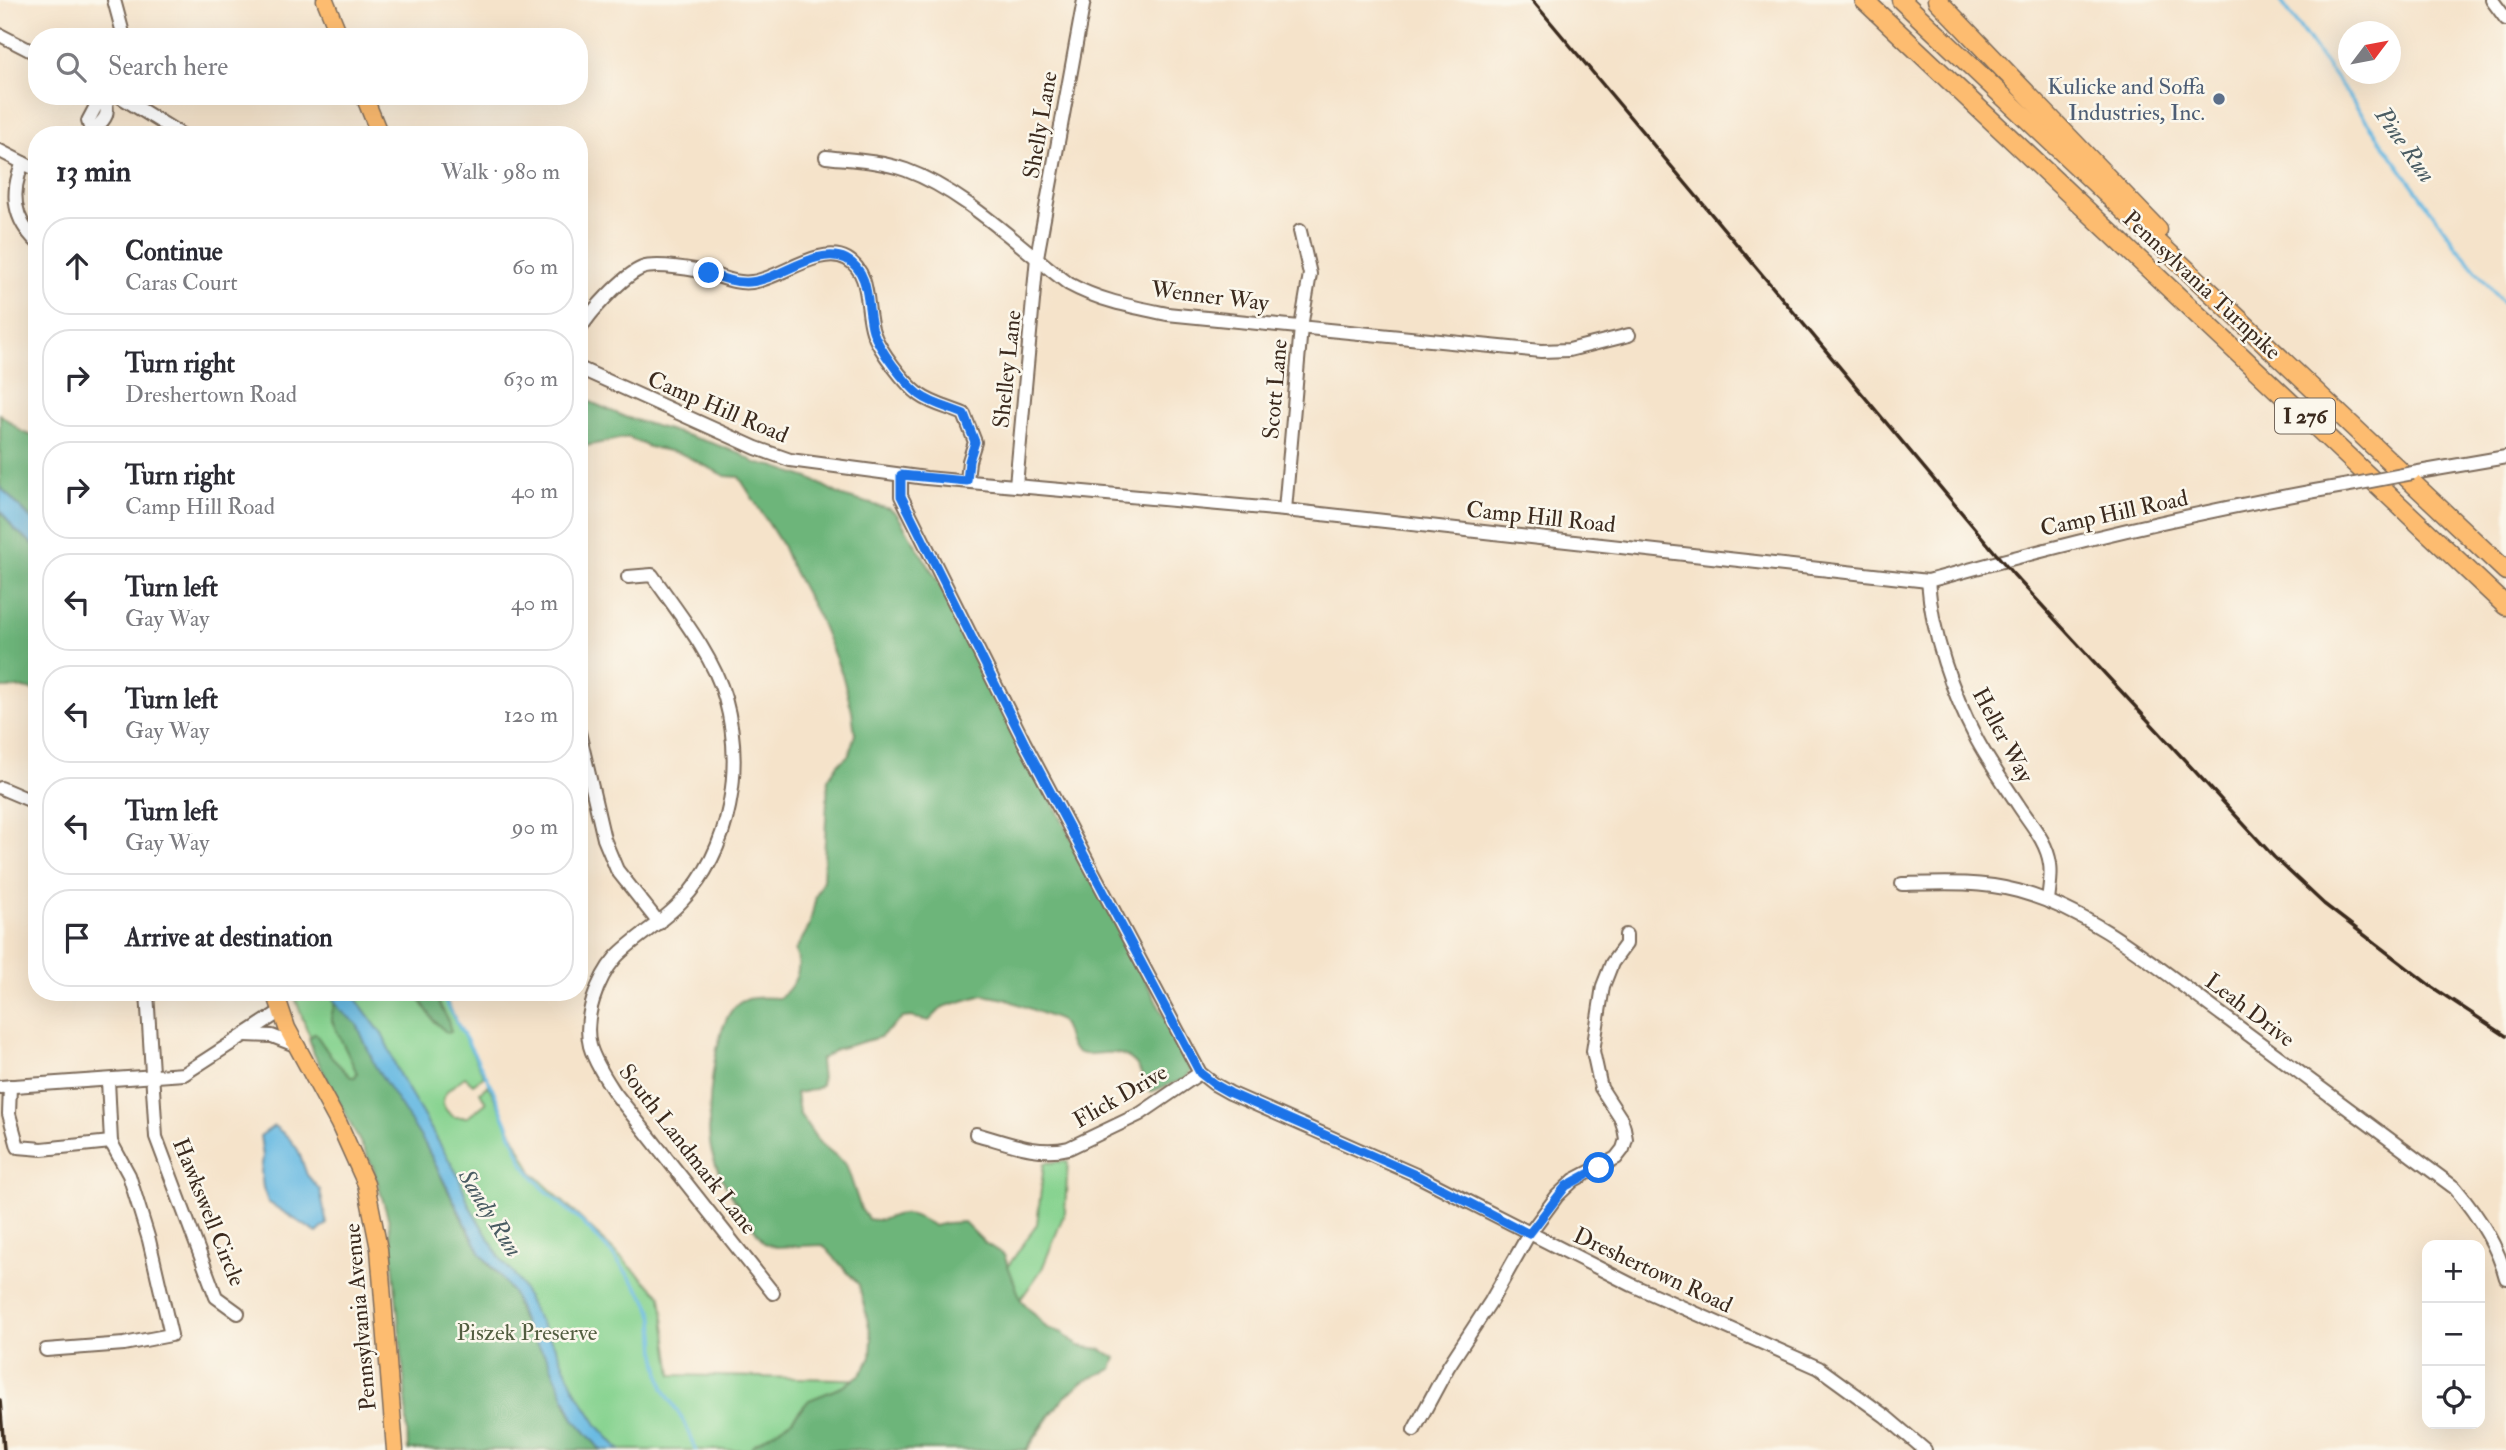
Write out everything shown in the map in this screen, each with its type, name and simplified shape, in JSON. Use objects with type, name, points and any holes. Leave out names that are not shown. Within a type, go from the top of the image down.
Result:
[{"type":"highway","name":"Pennsylvania Turnpike","points":[[1864,0],[2506,606]]},
{"type":"highway","name":"Pennsylvania Turnpike","points":[[1901,0],[2506,571]]},
{"type":"highway","points":[[1937,0],[2131,200],[2226,305]]},
{"type":"main road","points":[[325,0],[336,28]]},
{"type":"main road","points":[[368,105],[376,126]]},
{"type":"main road","name":"Pennsylvania Avenue","points":[[278,1001],[295,1045],[354,1154],[372,1206],[379,1249],[395,1450]]},
{"type":"street","points":[[114,0],[122,28]]},
{"type":"street","name":"Shelly Lane","points":[[1037,257],[1084,0]]},
{"type":"street","points":[[2493,0],[2506,19]]},
{"type":"street","points":[[0,35],[28,49]]},
{"type":"street","points":[[99,126],[107,113],[106,105]]},
{"type":"street","points":[[134,105],[167,126]]},
{"type":"street","points":[[0,151],[28,166]]},
{"type":"street","name":"Wenner Way","points":[[826,157],[873,161],[907,171],[933,183],[963,202],[1069,284],[1087,293],[1131,307],[1167,314],[1541,351],[1569,350],[1629,335]]},
{"type":"street","points":[[23,163],[17,177],[14,201],[28,231]]},
{"type":"street","name":"Scott Lane","points":[[1285,510],[1301,327],[1310,274],[1300,231]]},
{"type":"street","points":[[588,317],[625,279],[645,267],[709,273],[723,279],[751,282],[772,277],[819,256],[835,255],[848,259],[857,268],[865,284],[872,330],[893,365],[922,396],[964,414],[975,442],[967,481]]},
{"type":"street","name":"Shelley Lane","points":[[1016,485],[1037,257]]},
{"type":"street","name":"Camp Hill Road","points":[[588,372],[773,455],[790,460],[901,475],[1285,510],[1928,581],[2030,553],[2275,499],[2506,457]]},
{"type":"street","points":[[871,471],[901,496]]},
{"type":"street","name":"Dreshertown Road","points":[[901,475],[901,496],[1024,742],[1200,1073],[1230,1093],[1416,1175],[1632,1285],[1819,1368],[1885,1416],[1925,1450]]},
{"type":"street","name":"South Landmark Lane","points":[[628,577],[652,575],[696,637],[724,695],[734,742],[733,792],[721,836],[705,871],[682,902],[616,958],[603,978],[593,1000],[588,1024],[590,1047],[600,1070],[615,1093],[773,1293]]},
{"type":"street","name":"Heller Way","points":[[1928,581],[1930,604],[1941,648],[1965,715],[1992,768],[2040,837],[2046,851],[2051,876],[2048,901]]},
{"type":"street","points":[[588,771],[604,839],[617,870],[659,923]]},
{"type":"street","points":[[1,788],[28,799]]},
{"type":"street","name":"Leah Drive","points":[[1902,884],[1961,882],[2018,891],[2080,914],[2143,956],[2455,1188],[2488,1232],[2506,1278]]},
{"type":"street","points":[[1414,1430],[1448,1367],[1491,1301],[1529,1234],[1566,1186],[1616,1158],[1623,1149],[1626,1139],[1624,1128],[1601,1088],[1593,1051],[1604,986],[1612,963],[1626,944],[1626,935]]},
{"type":"street","name":"Hawkswell Circle","points":[[148,1001],[156,1137],[216,1297],[239,1313]]},
{"type":"street","points":[[111,1142],[42,1149],[18,1147],[5,1086],[184,1074],[281,1011]]},
{"type":"street","points":[[244,1035],[272,1036],[295,1045]]},
{"type":"street","name":"Flick Drive","points":[[976,1133],[1033,1150],[1057,1151],[1069,1148],[1140,1114],[1200,1073]]},
{"type":"street","points":[[46,1350],[124,1345],[172,1335],[149,1240],[133,1188],[111,1142],[108,1080]]},
{"type":"green space","points":[[588,401],[625,417],[712,443],[741,454],[757,464],[773,466],[811,479],[842,496],[896,513],[935,576],[1192,1070],[1185,1079],[1150,1092],[1138,1066],[1127,1057],[1112,1053],[1077,1052],[1070,1045],[1065,1028],[1059,1020],[1005,999],[983,995],[943,1007],[929,1021],[903,1018],[880,1037],[837,1049],[820,1060],[821,1085],[814,1090],[796,1093],[799,1113],[819,1142],[846,1164],[861,1209],[868,1219],[878,1220],[905,1214],[918,1217],[934,1226],[964,1222],[985,1243],[1004,1255],[1021,1300],[1047,1328],[1063,1333],[1079,1346],[1100,1349],[1116,1358],[1112,1369],[1087,1380],[1060,1402],[1026,1450],[751,1450],[752,1446],[791,1421],[809,1400],[844,1386],[862,1373],[871,1357],[872,1339],[859,1285],[823,1245],[776,1247],[764,1243],[720,1174],[709,1135],[713,1072],[722,1030],[729,1014],[747,999],[780,998],[796,977],[798,958],[795,951],[809,927],[816,896],[823,880],[828,779],[838,764],[849,755],[855,734],[842,674],[819,618],[782,545],[739,477],[725,476],[680,453],[649,447],[628,437],[588,446]]},
{"type":"green space","points":[[0,414],[28,434],[28,516],[0,487]]},
{"type":"green space","points":[[0,510],[14,529],[28,540],[28,689],[0,688]]},
{"type":"green space","name":"Piszek Preserve","points":[[296,1001],[446,1001],[484,1076],[473,1084],[465,1077],[459,1081],[445,1095],[443,1105],[454,1117],[468,1117],[486,1103],[480,1092],[488,1085],[532,1172],[661,1296],[672,1375],[929,1381],[1037,1224],[1044,1163],[1068,1161],[1065,1212],[1042,1269],[1013,1310],[1084,1367],[1027,1450],[418,1450],[391,1205],[307,1030]]},
{"type":"green space","points":[[421,1001],[438,1001],[451,1032],[447,1033],[434,1021]]},
{"type":"green space","points":[[335,1003],[357,1024],[371,1056],[425,1144],[468,1231],[488,1264],[513,1294],[521,1318],[547,1357],[574,1419],[601,1450],[408,1450],[406,1398],[389,1221],[373,1167],[314,1054],[309,1038],[315,1033],[332,1058],[351,1077],[355,1077],[357,1073],[332,1021]]},
{"type":"water","points":[[0,487],[28,516],[28,540],[14,529],[0,510]]},
{"type":"water","points":[[334,1001],[358,1001],[384,1037],[399,1074],[459,1177],[469,1205],[502,1261],[521,1285],[557,1350],[575,1390],[598,1426],[620,1450],[601,1450],[574,1419],[547,1357],[527,1331],[513,1294],[481,1254],[425,1144],[375,1066],[357,1024],[340,1010]]},
{"type":"water","points":[[274,1126],[288,1137],[298,1150],[307,1175],[320,1190],[327,1224],[317,1233],[268,1202],[261,1172],[263,1156],[260,1136]]},
{"type":"waterway","name":"Pine Run","points":[[2280,0],[2457,247],[2506,307]]},
{"type":"waterway","points":[[445,1001],[491,1085],[524,1165],[542,1187],[584,1224],[613,1255],[649,1303],[654,1319],[656,1354],[663,1388],[684,1422],[696,1450]]},
{"type":"railway","points":[[1532,0],[2013,574],[2274,857],[2324,904],[2432,987],[2506,1036]]},
{"type":"railway","points":[[0,1400],[4,1450]]},
{"type":"place","name":"Kulicke and Soffa Industries, Inc.","points":[[2219,99]]},
{"type":"route","points":[[709,273],[723,279],[751,282],[772,277],[819,256],[835,255],[848,259],[857,268],[865,284],[872,330],[893,365],[922,396],[964,414],[975,442],[967,481],[901,475],[901,496],[1024,742],[1200,1073],[1230,1093],[1416,1175],[1529,1234],[1566,1186],[1599,1168]]},
{"type":"water label","name":"Sandy Run","points":[[490,1213]]}]
